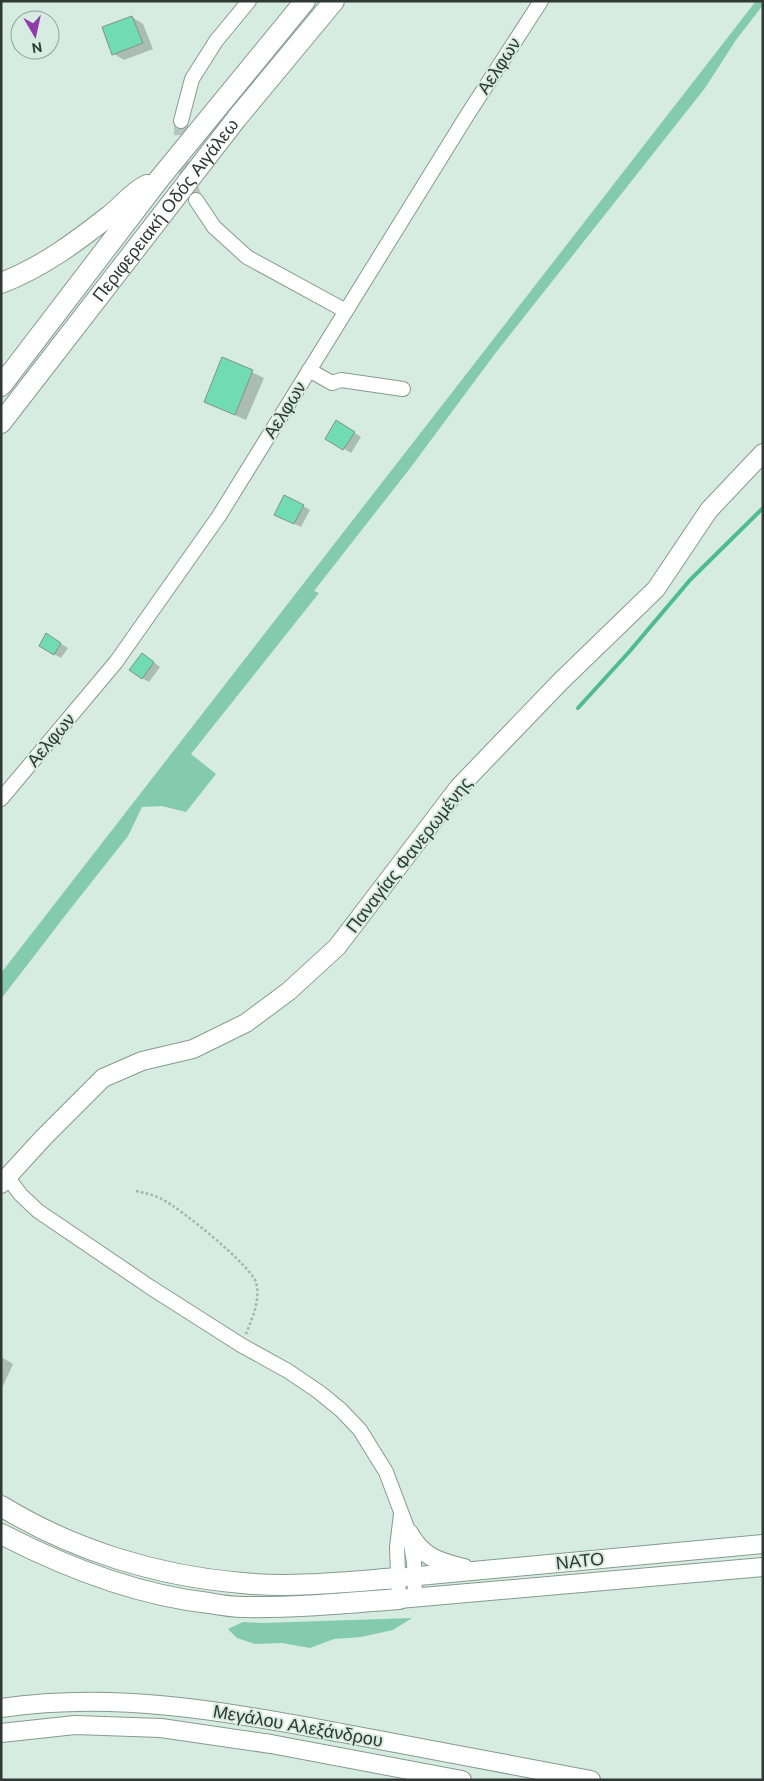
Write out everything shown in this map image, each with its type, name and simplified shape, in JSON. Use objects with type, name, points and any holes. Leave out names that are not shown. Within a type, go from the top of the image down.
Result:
[{"type":"highway","name":"Περιφερειακή Οδός Αιγάλεω","points":[[1,386],[160,178],[305,1]]},
{"type":"highway","name":"Περιφερειακή Οδός Αιγάλεω","points":[[1,422],[237,118],[334,1]]},
{"type":"highway","points":[[1,283],[52,259],[111,215],[134,192],[160,178]]},
{"type":"highway","points":[[1,1506],[58,1536],[130,1563],[184,1576],[243,1584],[304,1584],[406,1577]]},
{"type":"highway","points":[[1,1534],[46,1557],[125,1586],[181,1600],[242,1607],[304,1606],[407,1599]]},
{"type":"main road","name":"Παναγίας Φανερωμένης","points":[[5,1181],[44,1136],[103,1078],[142,1061],[193,1049],[246,1023],[289,991],[337,948],[459,787],[562,680],[656,589],[709,510],[763,453]]},
{"type":"main road","points":[[409,1533],[426,1555],[446,1564],[480,1571]]},
{"type":"main road","name":"ΝΑΤΟ","points":[[406,1577],[763,1544]]},
{"type":"main road","name":"ΝΑΤΟ","points":[[407,1599],[763,1567]]},
{"type":"main road","name":"Μεγάλου Αλεξάνδρου","points":[[1,1708],[75,1701],[163,1704],[275,1721],[592,1780]]},
{"type":"main road","name":"Μεγάλου Αλεξάνδρου","points":[[1,1732],[75,1725],[161,1728],[271,1744],[462,1780]]},
{"type":"street","points":[[181,121],[192,79],[216,41],[249,1]]},
{"type":"street","name":"Αελφων","points":[[1,799],[122,654],[220,516],[466,117],[541,1]]},
{"type":"street","points":[[196,200],[214,227],[247,257],[346,311]]},
{"type":"street","points":[[309,370],[332,383],[341,380],[403,389]]},
{"type":"street","points":[[5,1181],[38,1211],[150,1287],[241,1345],[288,1371],[341,1410],[360,1430],[386,1472],[409,1533],[406,1577],[407,1599]]},
{"type":"street","points":[[401,1514],[397,1547],[406,1577]]},
{"type":"path","points":[[136,1191],[150,1194],[171,1205],[225,1247],[250,1271],[256,1282],[258,1294],[256,1306],[241,1345]]},
{"type":"green space","points":[[756,1],[763,1],[763,5],[736,40],[705,88],[494,355],[411,467],[314,591],[319,593],[191,754],[216,774],[186,812],[162,806],[142,807],[128,836],[1,999],[1,973]]},
{"type":"green space","points":[[412,1618],[393,1630],[361,1637],[334,1639],[310,1648],[282,1643],[255,1644],[237,1638],[228,1629],[243,1622]]},
{"type":"building","points":[[132,16],[143,43],[112,55],[102,27]]},
{"type":"building","points":[[222,357],[253,370],[235,415],[204,402]]},
{"type":"building","points":[[336,420],[355,432],[343,450],[325,439]]},
{"type":"building","points":[[284,495],[304,505],[294,524],[274,515]]},
{"type":"building","points":[[46,633],[61,643],[54,655],[39,646]]},
{"type":"building","points":[[142,653],[154,662],[142,679],[129,670]]},
{"type":"waterway","points":[[578,708],[629,652],[690,580],[763,508]]},
{"type":"tunnel","points":[[181,121],[181,142],[184,161],[188,180],[196,200]]}]
